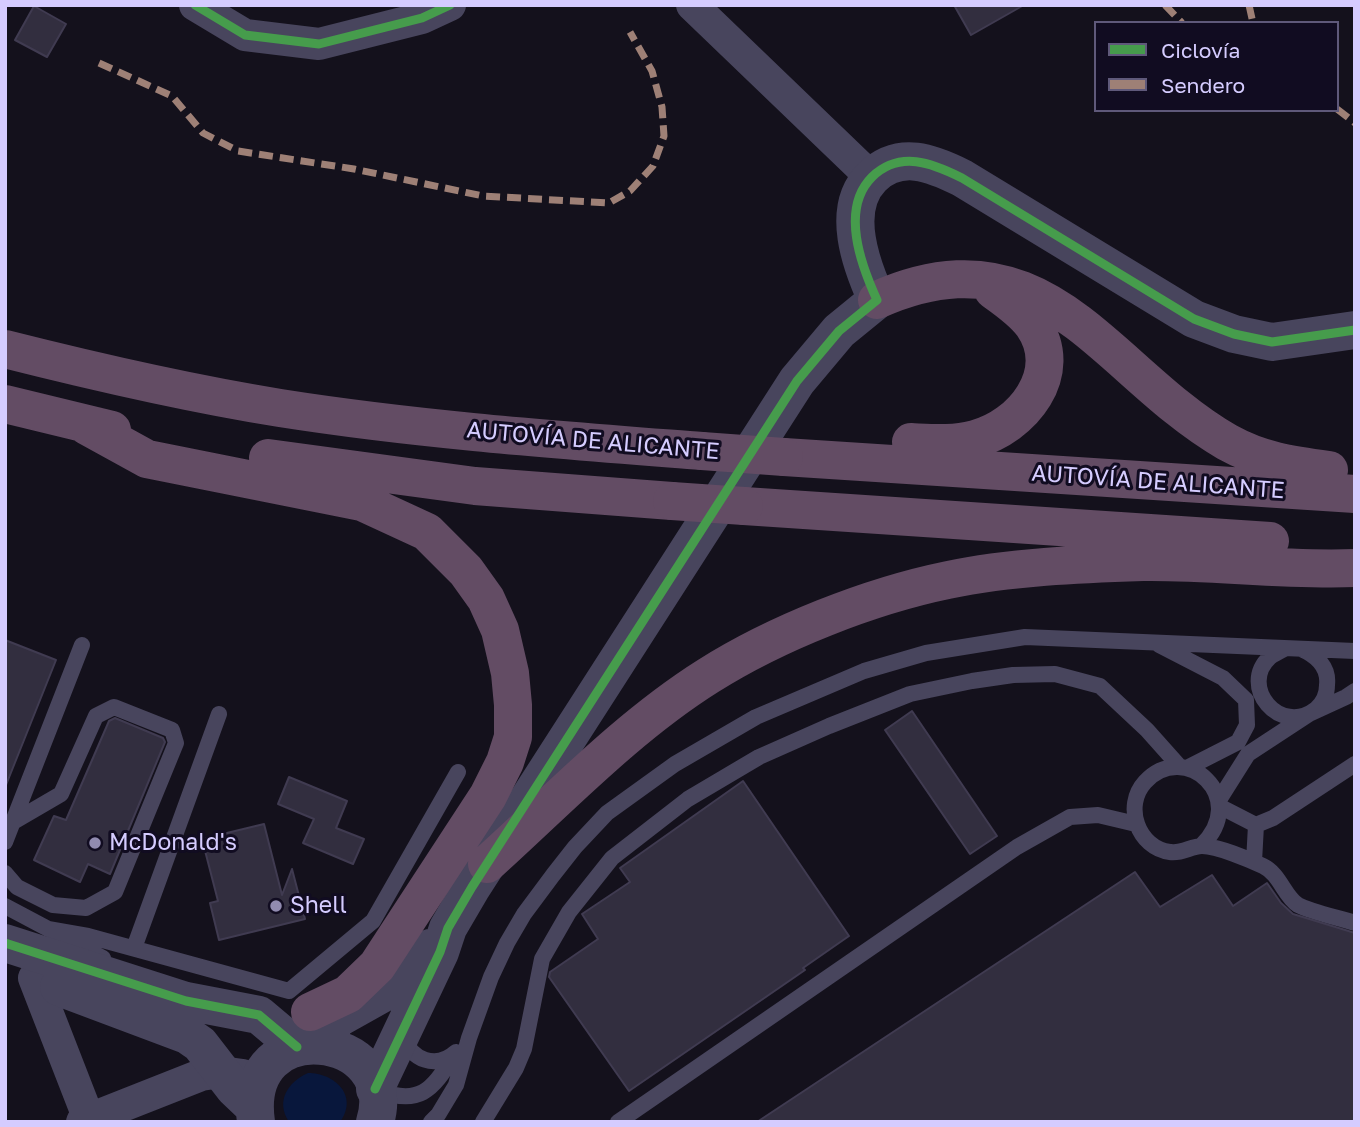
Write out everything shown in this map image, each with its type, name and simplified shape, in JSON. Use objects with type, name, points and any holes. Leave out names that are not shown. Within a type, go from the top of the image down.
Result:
[{"type":"highway","points":[[877,300],[901,289],[927,283],[972,280],[1001,283],[1033,293],[1075,318],[1182,413],[1229,443],[1276,463],[1355,475]]},
{"type":"highway","points":[[784,457],[856,440],[954,444],[978,439],[1019,416],[1030,404],[1042,381],[1042,344],[1033,325],[1016,307],[993,290],[972,280]]},
{"type":"highway","name":"AUTOVÍA DE ALICANTE","points":[[5,349],[111,375],[280,408],[481,433],[784,457],[1355,494]]},
{"type":"highway","points":[[5,404],[87,426],[281,461],[475,486],[1300,543],[1355,550]]},
{"type":"highway","points":[[87,426],[147,459],[362,502],[427,532],[466,571],[486,599],[500,630],[510,673],[513,705],[513,737],[505,762],[488,796],[377,966],[348,994],[305,1028]]},
{"type":"highway","points":[[487,864],[608,754],[654,715],[708,676],[811,623],[894,594],[948,580],[1013,570],[1144,562],[1355,568]]},
{"type":"street","points":[[195,5],[245,35],[319,44],[422,18],[450,5]]},
{"type":"street","points":[[692,5],[872,178]]},
{"type":"street","points":[[19,973],[187,1035],[200,1044],[222,1072],[257,1102],[271,1063],[283,1054],[305,1028],[337,1019],[387,991],[448,928],[797,381],[839,331],[877,300],[865,269],[856,224],[860,194],[872,178],[891,163],[924,162],[962,178],[1194,318],[1234,334],[1272,342],[1355,330]]},
{"type":"street","points":[[375,1106],[388,1066],[440,952],[448,928]]},
{"type":"street","points":[[5,943],[186,1001],[258,1015],[305,1028],[355,1058],[364,1067],[375,1106]]},
{"type":"street","points":[[19,973],[87,1121],[201,1074],[222,1072]]},
{"type":"lane","points":[[447,1122],[470,1038],[491,977],[524,914],[575,847],[607,813],[675,764],[756,717],[864,671],[926,653],[1025,637],[1355,651]]},
{"type":"lane","points":[[1154,642],[1223,678],[1246,699],[1247,725],[1238,742],[1184,768],[1166,769],[1153,775],[1143,784],[1136,797],[1136,824],[1144,837],[1156,847],[1171,852],[1186,852],[1200,846],[1216,828],[1219,803],[1248,754],[1320,705],[1327,693],[1328,679],[1324,666],[1314,655],[1301,649]]},
{"type":"lane","points":[[5,842],[82,645]]},
{"type":"lane","points":[[1284,649],[1270,657],[1261,670],[1261,693],[1272,710],[1283,716],[1296,718],[1346,698],[1355,691]]},
{"type":"lane","points":[[484,1122],[516,1068],[524,1049],[542,959],[569,912],[612,858],[688,799],[759,757],[910,694],[1013,675],[1055,674],[1100,686],[1184,768],[1207,780],[1219,803],[1256,825]]},
{"type":"lane","points":[[1246,699],[1261,693]]},
{"type":"lane","points":[[5,873],[17,887],[53,905],[86,908],[115,892],[176,743],[172,730],[114,707],[96,716],[61,794],[13,822]]},
{"type":"lane","points":[[134,948],[219,714]]},
{"type":"lane","points":[[1256,825],[1273,818],[1355,764]]},
{"type":"lane","points":[[48,929],[134,948],[305,1028],[373,921],[458,772]]},
{"type":"lane","points":[[618,1122],[1017,847],[1070,817],[1098,815],[1136,824]]},
{"type":"lane","points":[[1254,862],[1256,825]]},
{"type":"lane","points":[[1200,846],[1254,862],[1270,870],[1297,904],[1355,923]]},
{"type":"lane","points":[[5,906],[186,1001]]},
{"type":"lane","points":[[86,908],[88,936],[100,956]]},
{"type":"lane","points":[[402,1033],[407,1048],[416,1057],[435,1063],[453,1056]]},
{"type":"lane","points":[[375,1106],[393,1096],[408,1098],[425,1092],[443,1074],[453,1056],[470,1038]]},
{"type":"lane","points":[[431,1122],[456,1085]]},
{"type":"water","points":[[308,1073],[327,1077],[341,1087],[347,1103],[340,1122],[289,1122],[283,1107],[286,1093]]},
{"type":"building","points":[[954,5],[1024,5],[971,35]]},
{"type":"building","points":[[34,6],[66,24],[47,57],[15,40]]},
{"type":"building","points":[[5,640],[56,660],[6,785],[5,785]]},
{"type":"building","points":[[912,711],[997,836],[970,854],[885,730]]},
{"type":"building","points":[[115,718],[163,738],[165,742],[110,874],[88,864],[80,882],[34,860],[54,816],[66,820],[109,721]]},
{"type":"building","points":[[289,777],[347,801],[336,828],[364,839],[353,864],[303,843],[314,819],[278,804]]},
{"type":"building","points":[[743,781],[849,936],[803,968],[805,970],[629,1091],[549,977],[550,972],[598,939],[582,914],[630,882],[620,868]]},
{"type":"building","points":[[264,824],[282,895],[292,869],[305,919],[219,940],[210,903],[218,901],[202,839]]},
{"type":"building","points":[[1135,872],[1160,907],[1212,875],[1233,906],[1267,883],[1281,903],[1293,914],[1355,933],[1355,1122],[757,1122]]},
{"type":"marked path","points":[[1165,5],[1180,21]]},
{"type":"marked path","points":[[1249,5],[1253,21]]},
{"type":"marked path","points":[[99,63],[172,96],[203,133],[238,151],[354,169],[483,196],[609,203],[630,191],[653,166],[664,136],[662,107],[652,71],[630,32]]},
{"type":"marked path","points":[[1339,111],[1355,123]]},
{"type":"cycle path","points":[[195,5],[245,35],[319,44],[422,18],[450,5]]},
{"type":"cycle path","points":[[375,1089],[440,952],[448,928],[472,887],[797,381],[839,331],[877,300],[860,254],[855,221],[862,190],[872,177],[883,169],[905,161],[928,164],[951,173],[1194,319],[1234,334],[1272,342],[1355,330]]},
{"type":"cycle path","points":[[5,943],[186,1001],[259,1015],[297,1047]]},
{"type":"place","name":"McDonald's","points":[[95,843]]},
{"type":"place","name":"Shell","points":[[276,906]]}]
